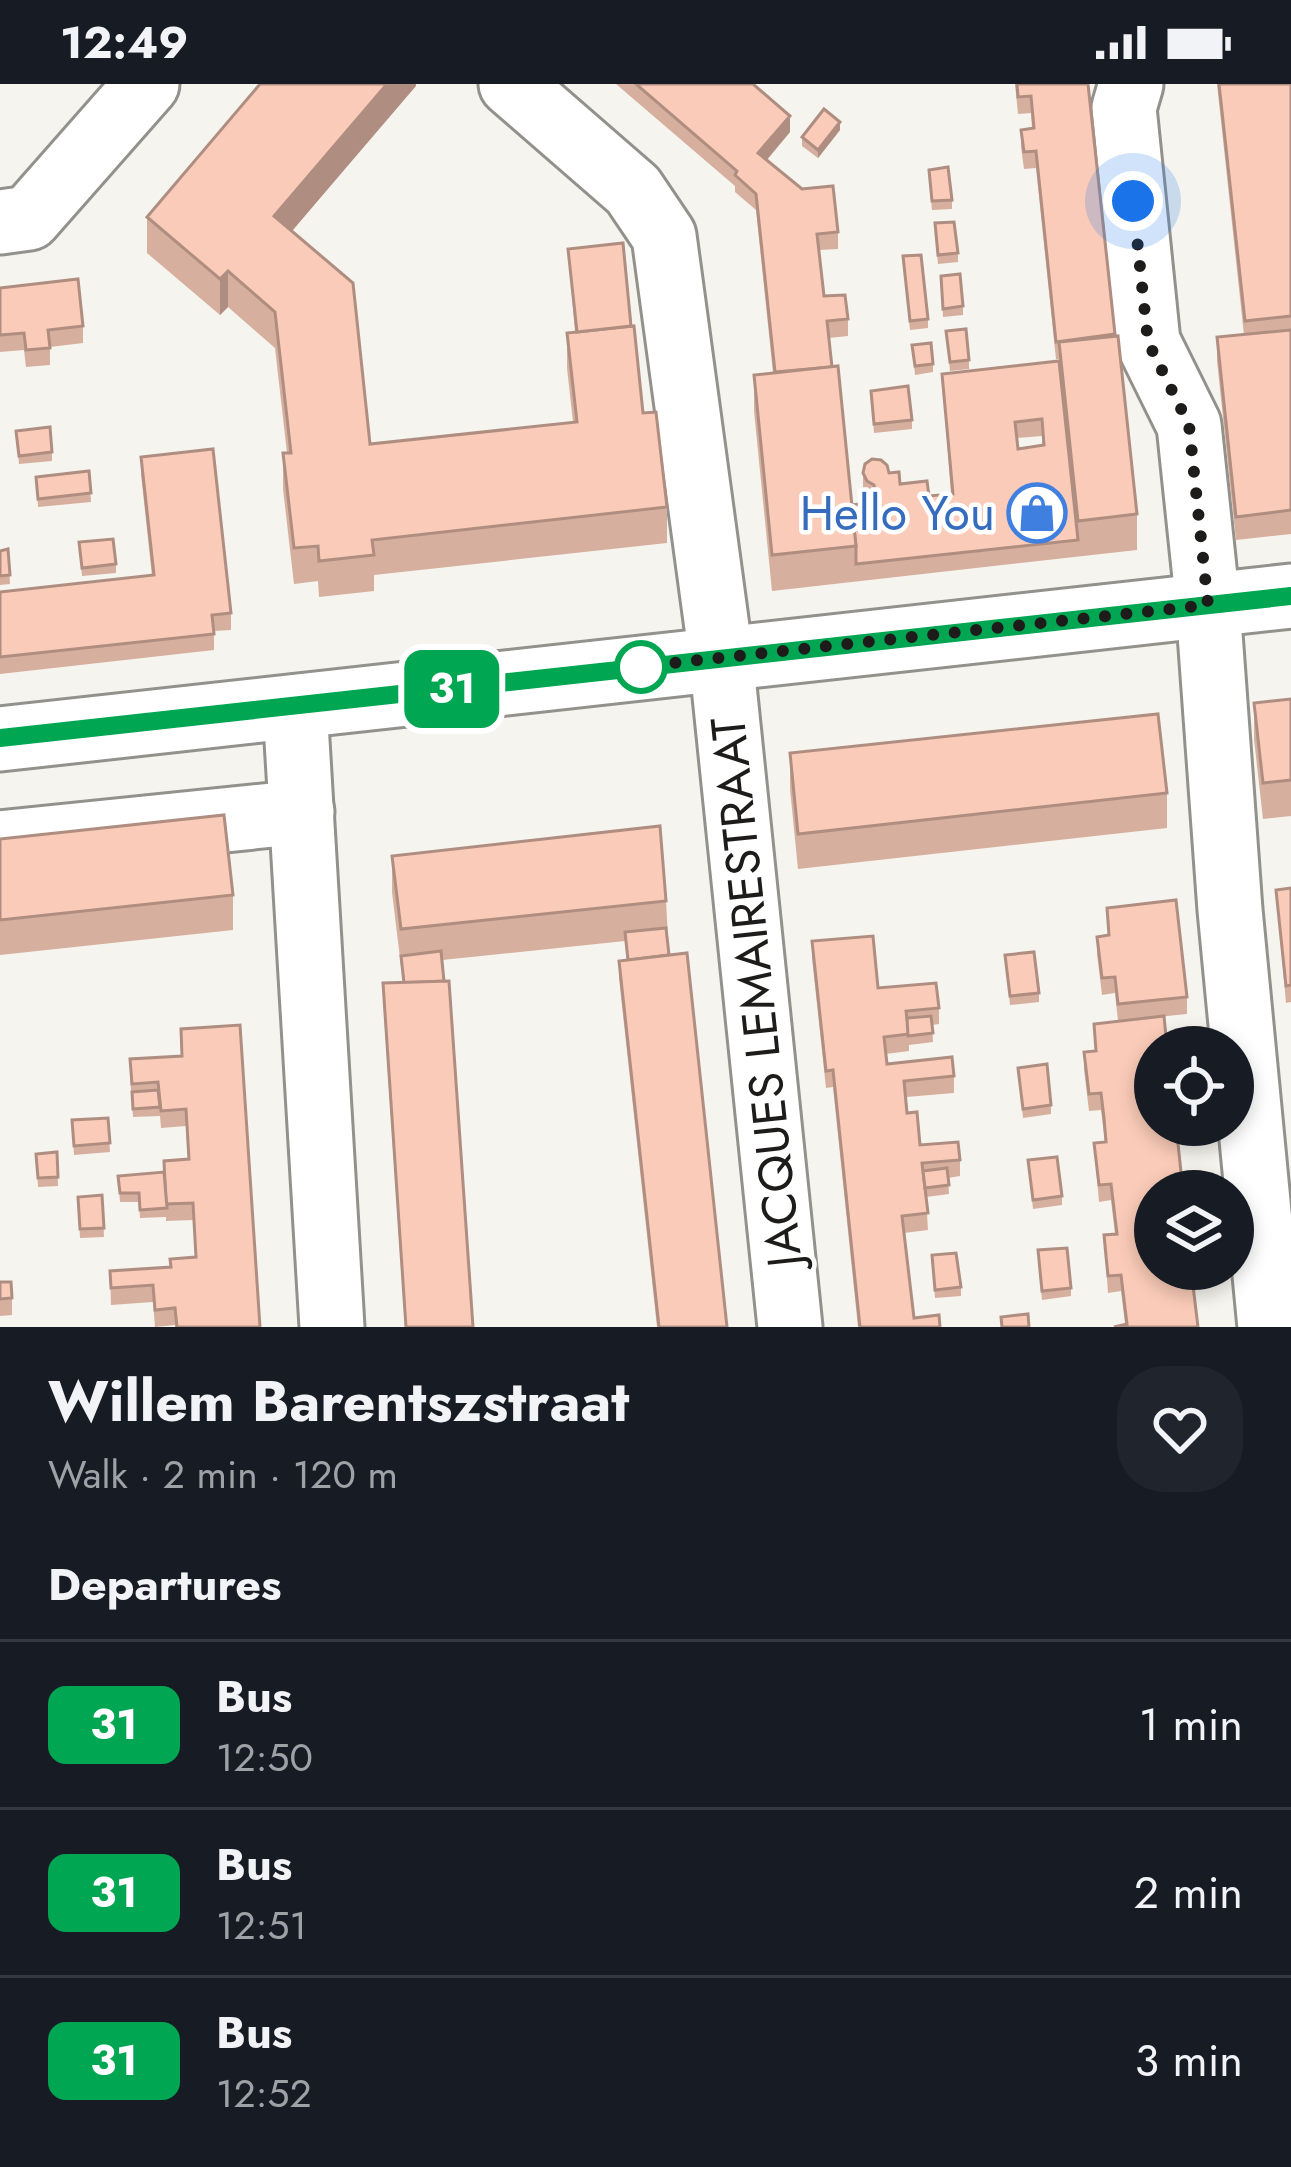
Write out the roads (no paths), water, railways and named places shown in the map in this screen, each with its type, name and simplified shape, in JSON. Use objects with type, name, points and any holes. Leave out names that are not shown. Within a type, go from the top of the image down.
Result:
[{"type":"street","points":[[0,222],[29,218],[147,84]]},
{"type":"street","name":"JACQUES LEMAIRESTRAAT","points":[[511,84],[633,190],[664,236],[721,657],[790,1327]]},
{"type":"street","points":[[1131,84],[1124,108],[1148,342],[1189,425],[1270,1327]]},
{"type":"street","points":[[0,739],[1291,596]]},
{"type":"street","points":[[296,707],[332,1327]]},
{"type":"street","points":[[0,843],[302,812]]},
{"type":"place","name":"Hello You","points":[[1037,513]]}]
